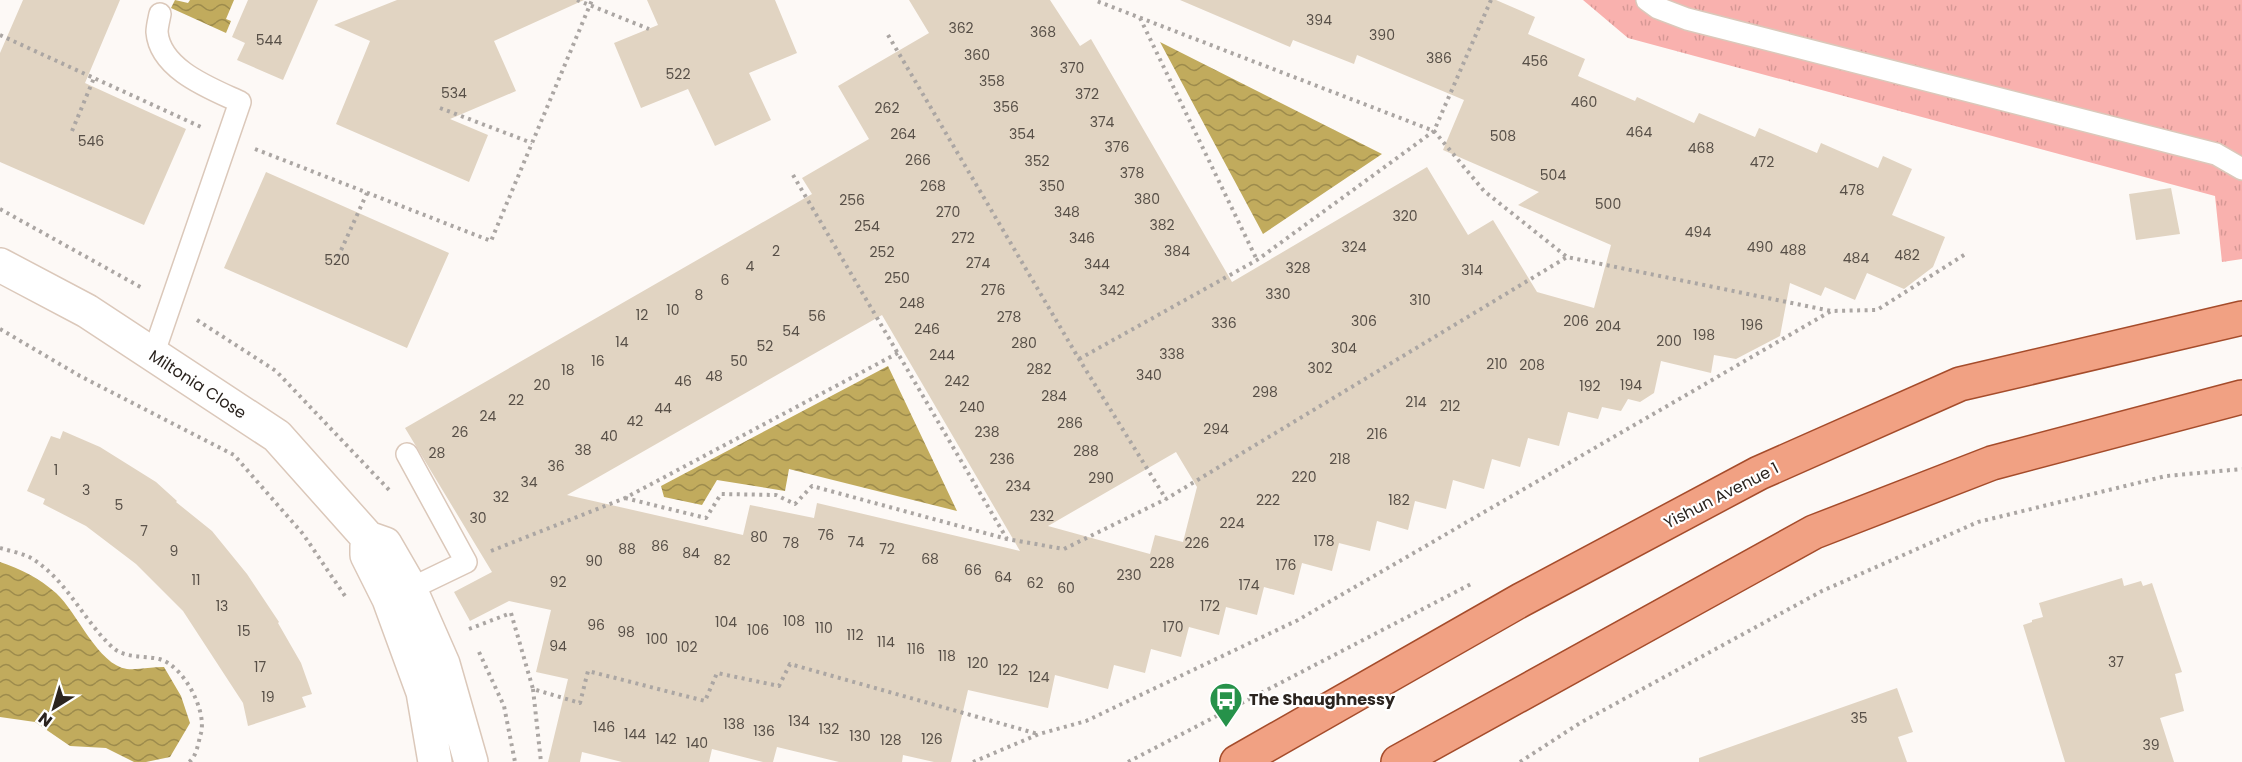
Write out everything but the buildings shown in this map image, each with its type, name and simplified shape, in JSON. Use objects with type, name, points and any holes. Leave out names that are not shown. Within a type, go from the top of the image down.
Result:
[{"type":"main road","name":"Yishun Avenue 1","points":[[1237,762],[1521,600],[1759,473],[1959,384],[2242,318]]},
{"type":"main road","points":[[1398,762],[1814,532],[1992,463],[2242,397]]},
{"type":"street","name":"Miltonia Close","points":[[0,265],[87,311],[277,436],[368,538],[385,544],[423,692],[435,762]]},
{"type":"street","name":"Miltonia Close","points":[[399,594],[443,664],[471,762]]},
{"type":"lane","points":[[1647,0],[1658,8],[1687,19],[2216,154],[2242,169]]},
{"type":"lane","points":[[153,355],[240,102],[199,83],[176,67],[163,50],[157,33],[160,14]]},
{"type":"lane","points":[[399,594],[466,562],[407,454]]},
{"type":"path","points":[[577,0],[591,3],[649,29]]},
{"type":"path","points":[[1094,0],[1434,131],[1484,192],[1567,256],[1831,311],[1877,310],[1967,253]]},
{"type":"path","points":[[1079,359],[1257,260],[1434,131],[1491,0]]},
{"type":"path","points":[[0,35],[228,138],[491,241],[591,3]]},
{"type":"path","points":[[1140,18],[1257,260]]},
{"type":"path","points":[[888,35],[1079,359],[1166,499]]},
{"type":"path","points":[[72,131],[94,78]]},
{"type":"path","points":[[440,108],[532,143]]},
{"type":"path","points":[[793,175],[1007,539]]},
{"type":"path","points":[[338,257],[367,193]]},
{"type":"path","points":[[625,498],[706,519],[720,494],[776,495],[795,504],[812,486],[1007,539],[1064,549],[1166,499],[1567,256]]},
{"type":"path","points":[[973,762],[1038,734],[1086,722],[1298,620],[1831,311]]},
{"type":"path","points":[[0,329],[80,376],[234,455],[303,534],[348,601]]},
{"type":"path","points":[[466,562],[625,498],[898,353]]},
{"type":"path","points":[[1520,762],[1580,723],[1822,591],[1978,522],[2166,476],[2242,469]]},
{"type":"path","points":[[0,548],[30,557],[63,583],[95,627],[120,653],[159,659],[176,668],[194,694],[204,723],[194,758],[189,762]]},
{"type":"path","points":[[469,629],[511,614],[533,689],[541,762]]},
{"type":"path","points":[[533,689],[580,703],[588,671],[705,701],[717,673],[779,686],[790,664],[1038,734]]},
{"type":"green space","points":[[1583,0],[2242,0],[2242,259],[2222,262],[2215,196],[1628,38]]},
{"type":"water","points":[[175,0],[188,3],[190,0],[234,0],[226,19],[231,21],[226,33],[171,8]]},
{"type":"water","points":[[1160,42],[1382,154],[1263,234]]},
{"type":"water","points":[[888,366],[957,511],[789,469],[785,491],[717,480],[702,505],[664,497],[661,486]]},
{"type":"water","points":[[0,562],[30,575],[56,593],[97,648],[116,665],[127,669],[164,667],[181,696],[190,723],[170,757],[134,762],[106,748],[70,746],[35,722],[0,717]]},
{"type":"place","name":"The Shaughnessy","points":[[1226,728]]}]
